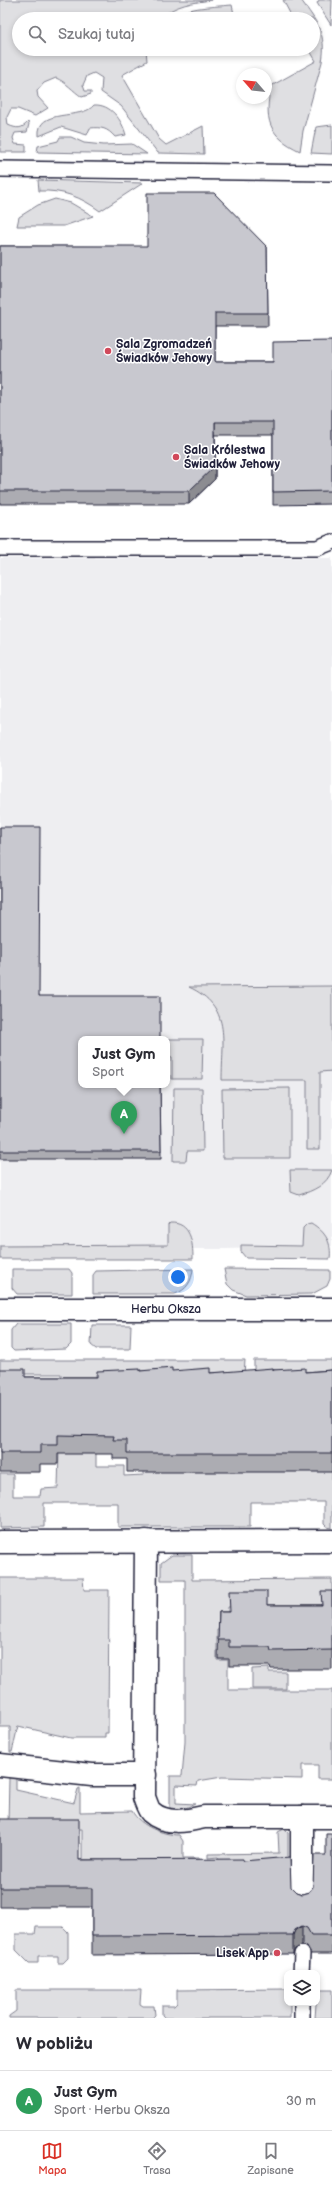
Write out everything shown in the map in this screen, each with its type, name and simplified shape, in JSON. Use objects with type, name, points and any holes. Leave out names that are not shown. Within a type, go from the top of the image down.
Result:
[{"type":"street","name":"Herbu Oksza","points":[[0,1309],[332,1309]]},
{"type":"street","points":[[0,1542],[332,1541]]},
{"type":"street","points":[[146,1542],[144,1797],[150,1811],[162,1818],[184,1822],[204,1817],[332,1817]]},
{"type":"street","points":[[0,1765],[92,1775],[145,1775]]},
{"type":"street","points":[[302,1817],[302,1900]]},
{"type":"lane","points":[[1,168],[332,172]]},
{"type":"lane","points":[[0,548],[317,548],[332,542]]},
{"type":"lane","points":[[301,1970],[302,1954]]},
{"type":"lane","points":[[302,2006],[302,2018]]},
{"type":"shaded area","points":[[0,0],[212,0],[191,3],[177,7],[168,12],[12,12],[12,56],[147,56],[147,61],[122,75],[159,139],[166,145],[203,126],[204,154],[158,153],[121,106],[101,92],[102,78],[94,73],[87,76],[83,85],[85,91],[91,91],[91,94],[82,97],[56,78],[44,83],[37,91],[38,97],[48,108],[35,116],[18,109],[11,109],[7,117],[8,125],[19,128],[28,122],[29,124],[27,132],[15,133],[13,138],[15,144],[26,145],[26,152],[0,152]]},
{"type":"shaded area","points":[[283,0],[301,0],[310,12],[289,12]]},
{"type":"shaded area","points":[[319,0],[332,0],[331,25],[317,3]]},
{"type":"shaded area","points":[[232,5],[234,12],[182,12],[206,7]]},
{"type":"shaded area","points":[[320,31],[323,44],[322,62],[303,131],[300,151],[281,139],[275,133],[271,125],[268,108],[268,104],[272,104],[272,85],[316,61],[313,56],[320,56]]},
{"type":"shaded area","points":[[94,105],[100,105],[111,110],[122,124],[126,135],[115,137],[107,130],[90,128],[87,135],[61,127],[39,136],[40,127],[45,121],[52,118],[80,113],[88,110]]},
{"type":"shaded area","points":[[332,125],[332,154],[311,153],[316,127]]},
{"type":"shaded area","points":[[60,137],[71,137],[84,143],[104,145],[132,144],[147,154],[37,152],[38,146],[58,141]]},
{"type":"shaded area","points":[[38,180],[143,183],[100,211],[79,198],[71,195],[39,191]]},
{"type":"shaded area","points":[[55,199],[71,203],[93,216],[64,226],[17,226],[19,217],[38,205]]},
{"type":"shaded area","points":[[0,558],[332,558],[332,1246],[226,1249],[0,1249]]},
{"type":"shaded area","points":[[332,986],[332,1071],[320,1072],[320,1149],[307,1149],[307,1080],[222,1080],[223,1038],[222,1026],[218,1014],[212,1004],[203,995],[189,987]]},
{"type":"shaded area","points":[[170,1039],[203,1039],[202,1079],[172,1079],[172,1057],[170,1056]]},
{"type":"shaded area","points":[[174,1088],[202,1088],[203,1151],[187,1151],[186,1161],[173,1161]]},
{"type":"shaded area","points":[[290,1088],[290,1158],[223,1158],[222,1089]]},
{"type":"shaded area","points":[[290,1170],[332,1170],[327,1180],[319,1187],[299,1195],[291,1192]]},
{"type":"shaded area","points":[[170,1223],[182,1226],[187,1230],[191,1240],[193,1259],[0,1259],[0,1246],[168,1245],[168,1225]]},
{"type":"shaded area","points":[[311,1223],[321,1230],[327,1238],[330,1248],[330,1259],[246,1258],[241,1252],[241,1245],[302,1246],[303,1228],[307,1224]]},
{"type":"shaded area","points":[[12,1269],[69,1269],[72,1273],[72,1294],[17,1294],[12,1288]]},
{"type":"shaded area","points":[[193,1269],[186,1287],[175,1294],[93,1294],[93,1275],[96,1271]]},
{"type":"shaded area","points":[[224,1269],[330,1270],[330,1279],[327,1286],[312,1294],[246,1295],[233,1290],[227,1284]]},
{"type":"shaded area","points":[[16,1324],[71,1324],[71,1344],[66,1349],[14,1351],[11,1348],[11,1330]]},
{"type":"shaded area","points":[[92,1325],[131,1325],[130,1349],[96,1349],[91,1345]]},
{"type":"shaded area","points":[[0,1360],[245,1360],[244,1375],[96,1374],[96,1466],[124,1466],[124,1476],[144,1475],[144,1469],[332,1468],[332,1528],[327,1527],[324,1524],[324,1502],[250,1502],[250,1527],[118,1527],[118,1503],[44,1503],[44,1527],[0,1528],[0,1474],[13,1474],[13,1496],[40,1496],[41,1489],[58,1488],[61,1374],[0,1374]]},
{"type":"shaded area","points":[[254,1360],[332,1360],[332,1376],[254,1376]]},
{"type":"shaded area","points":[[172,1555],[192,1555],[192,1580],[332,1579],[332,1606],[228,1607],[228,1630],[217,1630],[217,1660],[228,1660],[228,1690],[332,1690],[332,1779],[318,1779],[318,1765],[302,1765],[302,1779],[222,1777],[198,1781],[197,1786],[176,1785],[176,1803],[195,1804],[183,1809],[170,1808],[170,1776],[182,1776],[185,1742],[185,1580],[161,1580],[161,1563]]},
{"type":"shaded area","points":[[0,1578],[83,1578],[84,1590],[109,1590],[108,1733],[105,1733],[105,1738],[71,1738],[18,1726],[12,1752],[10,1752],[10,1727],[0,1727]]},
{"type":"shaded area","points":[[269,1668],[269,1672],[286,1672],[286,1689],[252,1689],[252,1669]]},
{"type":"shaded area","points":[[16,1777],[16,1790],[74,1803],[78,1789],[80,1788],[80,1812],[132,1811],[140,1821],[152,1829],[173,1835],[179,1835],[183,1841],[183,1858],[199,1858],[199,1871],[82,1877],[82,1829],[50,1830],[8,1824],[9,1778]]},
{"type":"shaded area","points":[[284,1829],[288,1833],[288,1873],[219,1874],[218,1857],[208,1858],[208,1854],[279,1853],[278,1832]]},
{"type":"shaded area","points":[[36,1927],[63,1927],[68,1932],[68,1958],[63,1963],[58,1963],[58,1956],[38,1956],[38,1963],[29,1963],[16,1950],[16,1934],[35,1934]]},
{"type":"shaded area","points":[[284,1989],[284,2006],[290,2006],[290,2018],[165,2018],[162,2015],[162,2006],[174,2006],[177,2003],[177,1990]]},
{"type":"shaded area","points":[[16,1990],[141,1990],[140,2004],[143,2006],[154,2006],[155,2015],[152,2018],[9,2018],[9,2016],[16,2011]]},
{"type":"shaded area","points":[[320,1990],[332,1990],[332,2018],[315,2018],[316,2006],[320,2006]]},
{"type":"building","name":"Sala Zgromadzeń Świadków Jehowy","points":[[147,193],[214,193],[267,247],[268,313],[215,313],[215,362],[273,362],[273,342],[332,341],[332,491],[273,492],[273,422],[215,422],[215,466],[189,491],[0,491],[0,246],[147,246]]},
{"type":"building","points":[[0,827],[40,827],[39,996],[160,996],[160,1036],[78,1036],[78,1088],[160,1088],[161,1151],[0,1151]]},
{"type":"building","points":[[172,1368],[172,1371],[210,1368],[210,1373],[273,1368],[273,1370],[305,1368],[305,1372],[332,1370],[332,1453],[127,1453],[127,1440],[113,1440],[114,1436],[58,1435],[58,1445],[40,1445],[40,1453],[0,1453],[0,1369],[25,1369],[25,1377],[97,1377],[97,1371],[140,1369],[140,1371]]},
{"type":"building","points":[[229,1591],[267,1591],[267,1605],[322,1605],[321,1591],[332,1591],[332,1650],[271,1651],[270,1647],[229,1647],[229,1640],[218,1640],[219,1612],[230,1612]]},
{"type":"building","points":[[0,1819],[79,1819],[79,1860],[243,1859],[243,1861],[290,1857],[291,1887],[296,1892],[302,1894],[309,1892],[313,1887],[314,1855],[326,1855],[326,1834],[332,1834],[332,1935],[311,1935],[307,1928],[302,1926],[295,1930],[293,1935],[92,1936],[92,1888],[0,1888]]},
{"type":"place","name":"Sala Zgromadzeń Świadków Jehowy","points":[[108,351]]},
{"type":"place","name":"Sala Królestwa Świadków Jehowy","points":[[176,457]]},
{"type":"place","name":"Just Gym","points":[[124,1134]]},
{"type":"place","name":"Lisek App","points":[[277,1953]]}]
